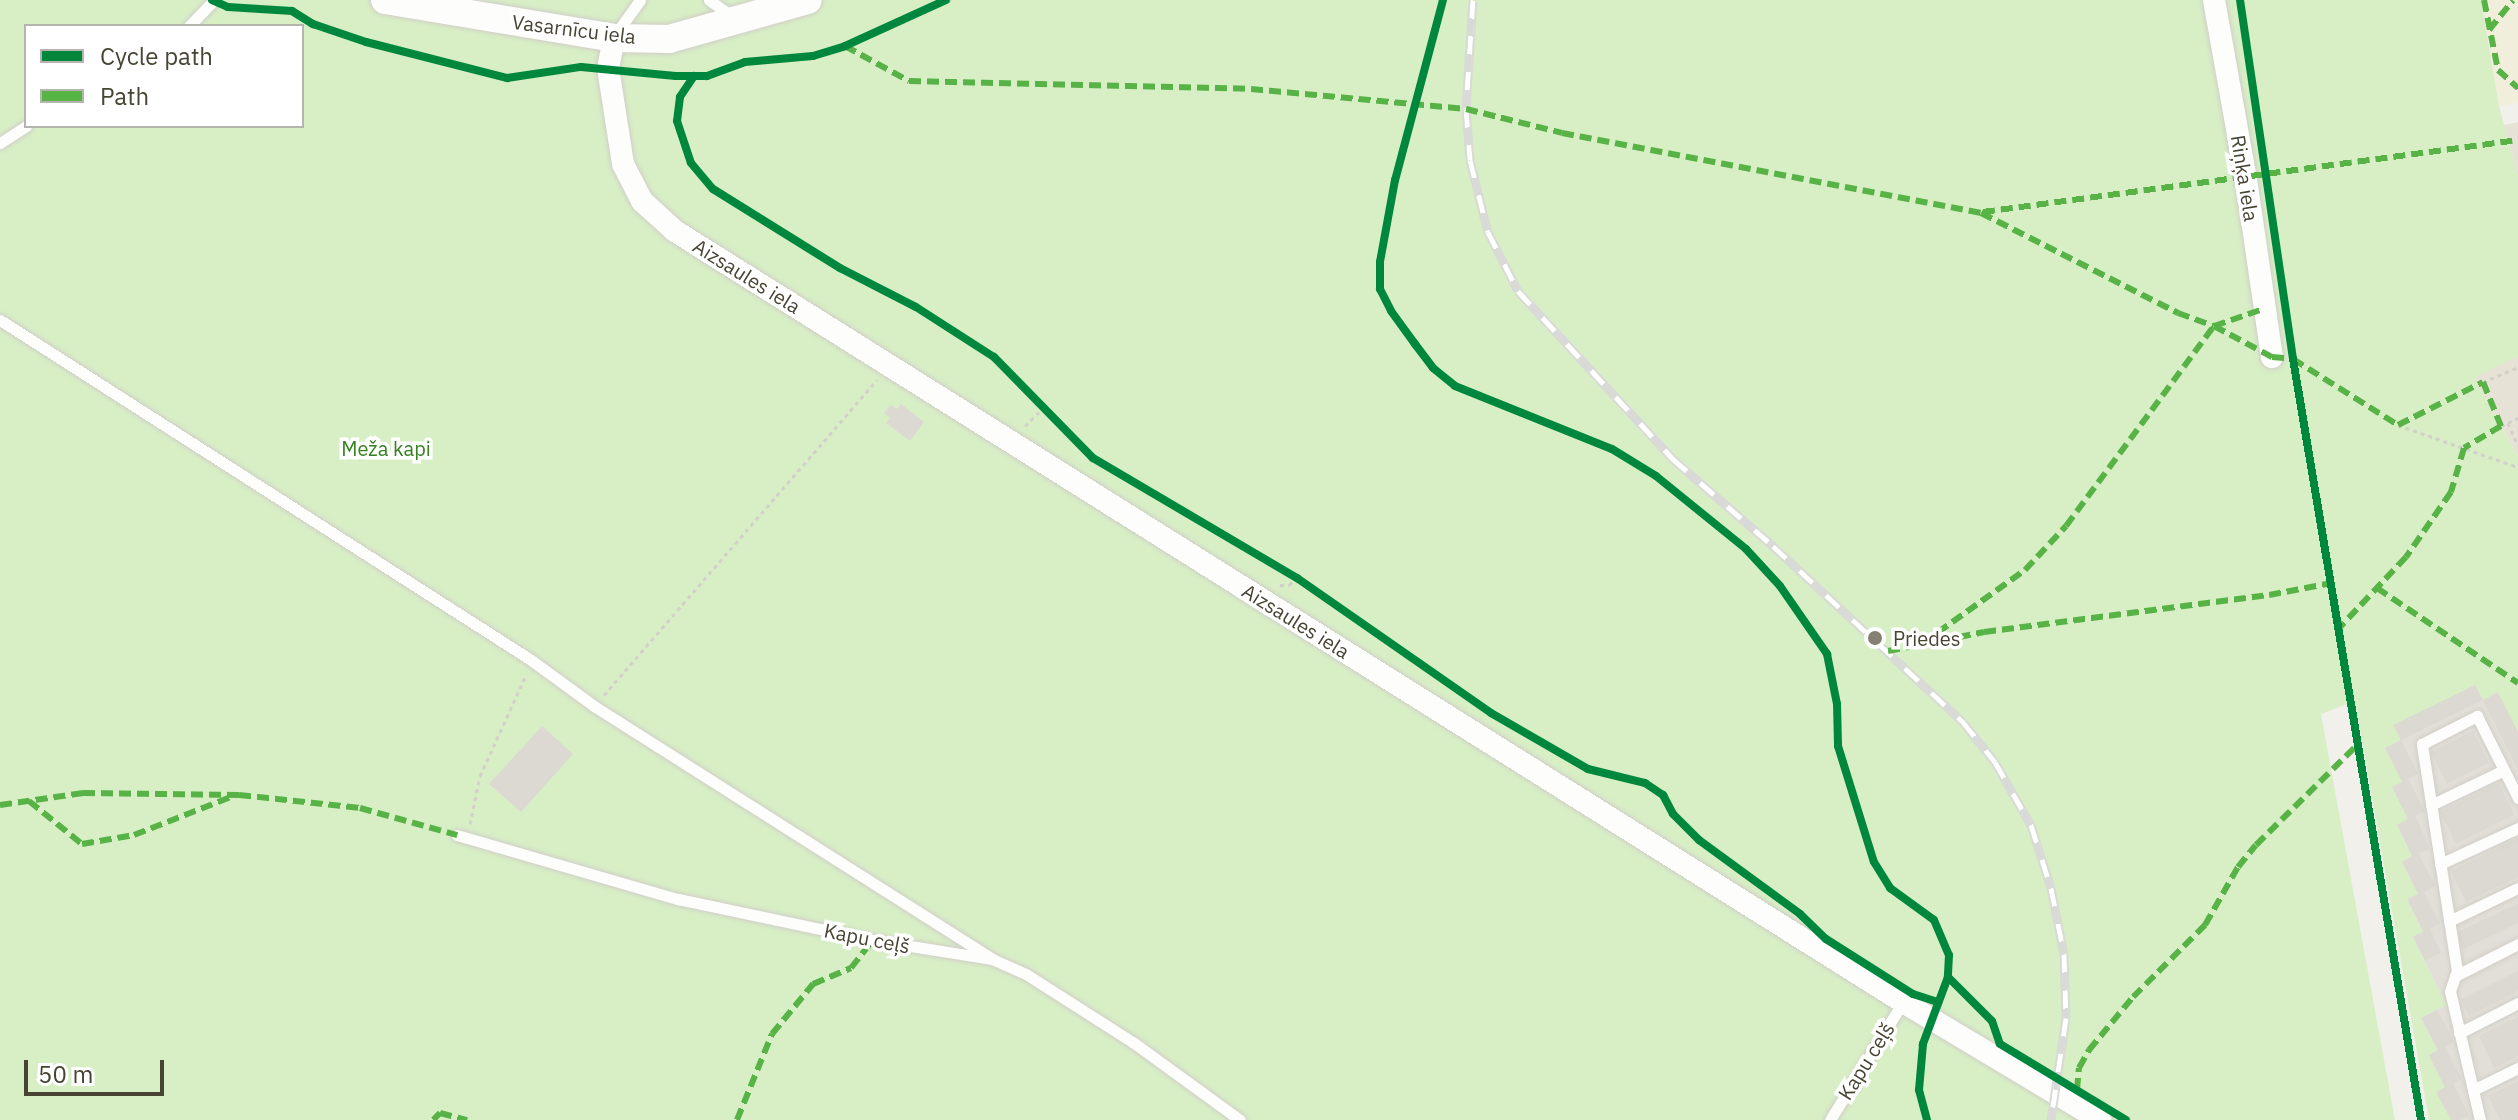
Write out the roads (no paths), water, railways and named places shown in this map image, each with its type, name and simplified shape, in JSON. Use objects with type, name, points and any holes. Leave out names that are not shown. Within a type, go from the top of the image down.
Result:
[{"type":"street","name":"Vasarnīcu iela","points":[[400,1],[614,38],[669,39],[808,0]]},
{"type":"street","name":"Riņķa iela","points":[[2214,0],[2246,179],[2272,357]]},
{"type":"street","name":"Aizsaules iela","points":[[614,38],[608,68],[623,164],[642,201],[675,231],[1903,1002],[2100,1120]]},
{"type":"lane","points":[[191,24],[214,0]]},
{"type":"lane","points":[[614,38],[640,0]]},
{"type":"lane","points":[[709,0],[737,20]]},
{"type":"lane","points":[[0,143],[24,127]]},
{"type":"lane","points":[[0,320],[531,660],[594,706],[992,959]]},
{"type":"lane","points":[[2480,1120],[2450,991],[2455,976],[2449,921],[2422,744],[2477,716],[2518,798]]},
{"type":"lane","points":[[2431,805],[2504,770]]},
{"type":"lane","points":[[2440,864],[2518,828]]},
{"type":"lane","name":"Kapu ceļš","points":[[462,836],[678,899],[873,940],[992,959],[1026,974],[1134,1043],[1240,1120]]},
{"type":"lane","points":[[2449,921],[2518,888]]},
{"type":"lane","points":[[2455,976],[2518,944]]},
{"type":"lane","name":"Kapu ceļš","points":[[1830,1120],[1903,1002]]},
{"type":"lane","points":[[2459,1033],[2518,1003]]},
{"type":"lane","points":[[2473,1090],[2518,1068]]},
{"type":"railway","points":[[1473,0],[1466,109],[1470,160],[1488,232],[1518,291],[1673,459],[1773,546],[1963,722],[1995,762],[2031,825],[2051,888],[2064,954],[2066,1018],[2051,1120]]},
{"type":"place","name":"Priedes","points":[[1875,638]]},
{"type":"park label","name":"Meža kapi","points":[[386,448]]}]
